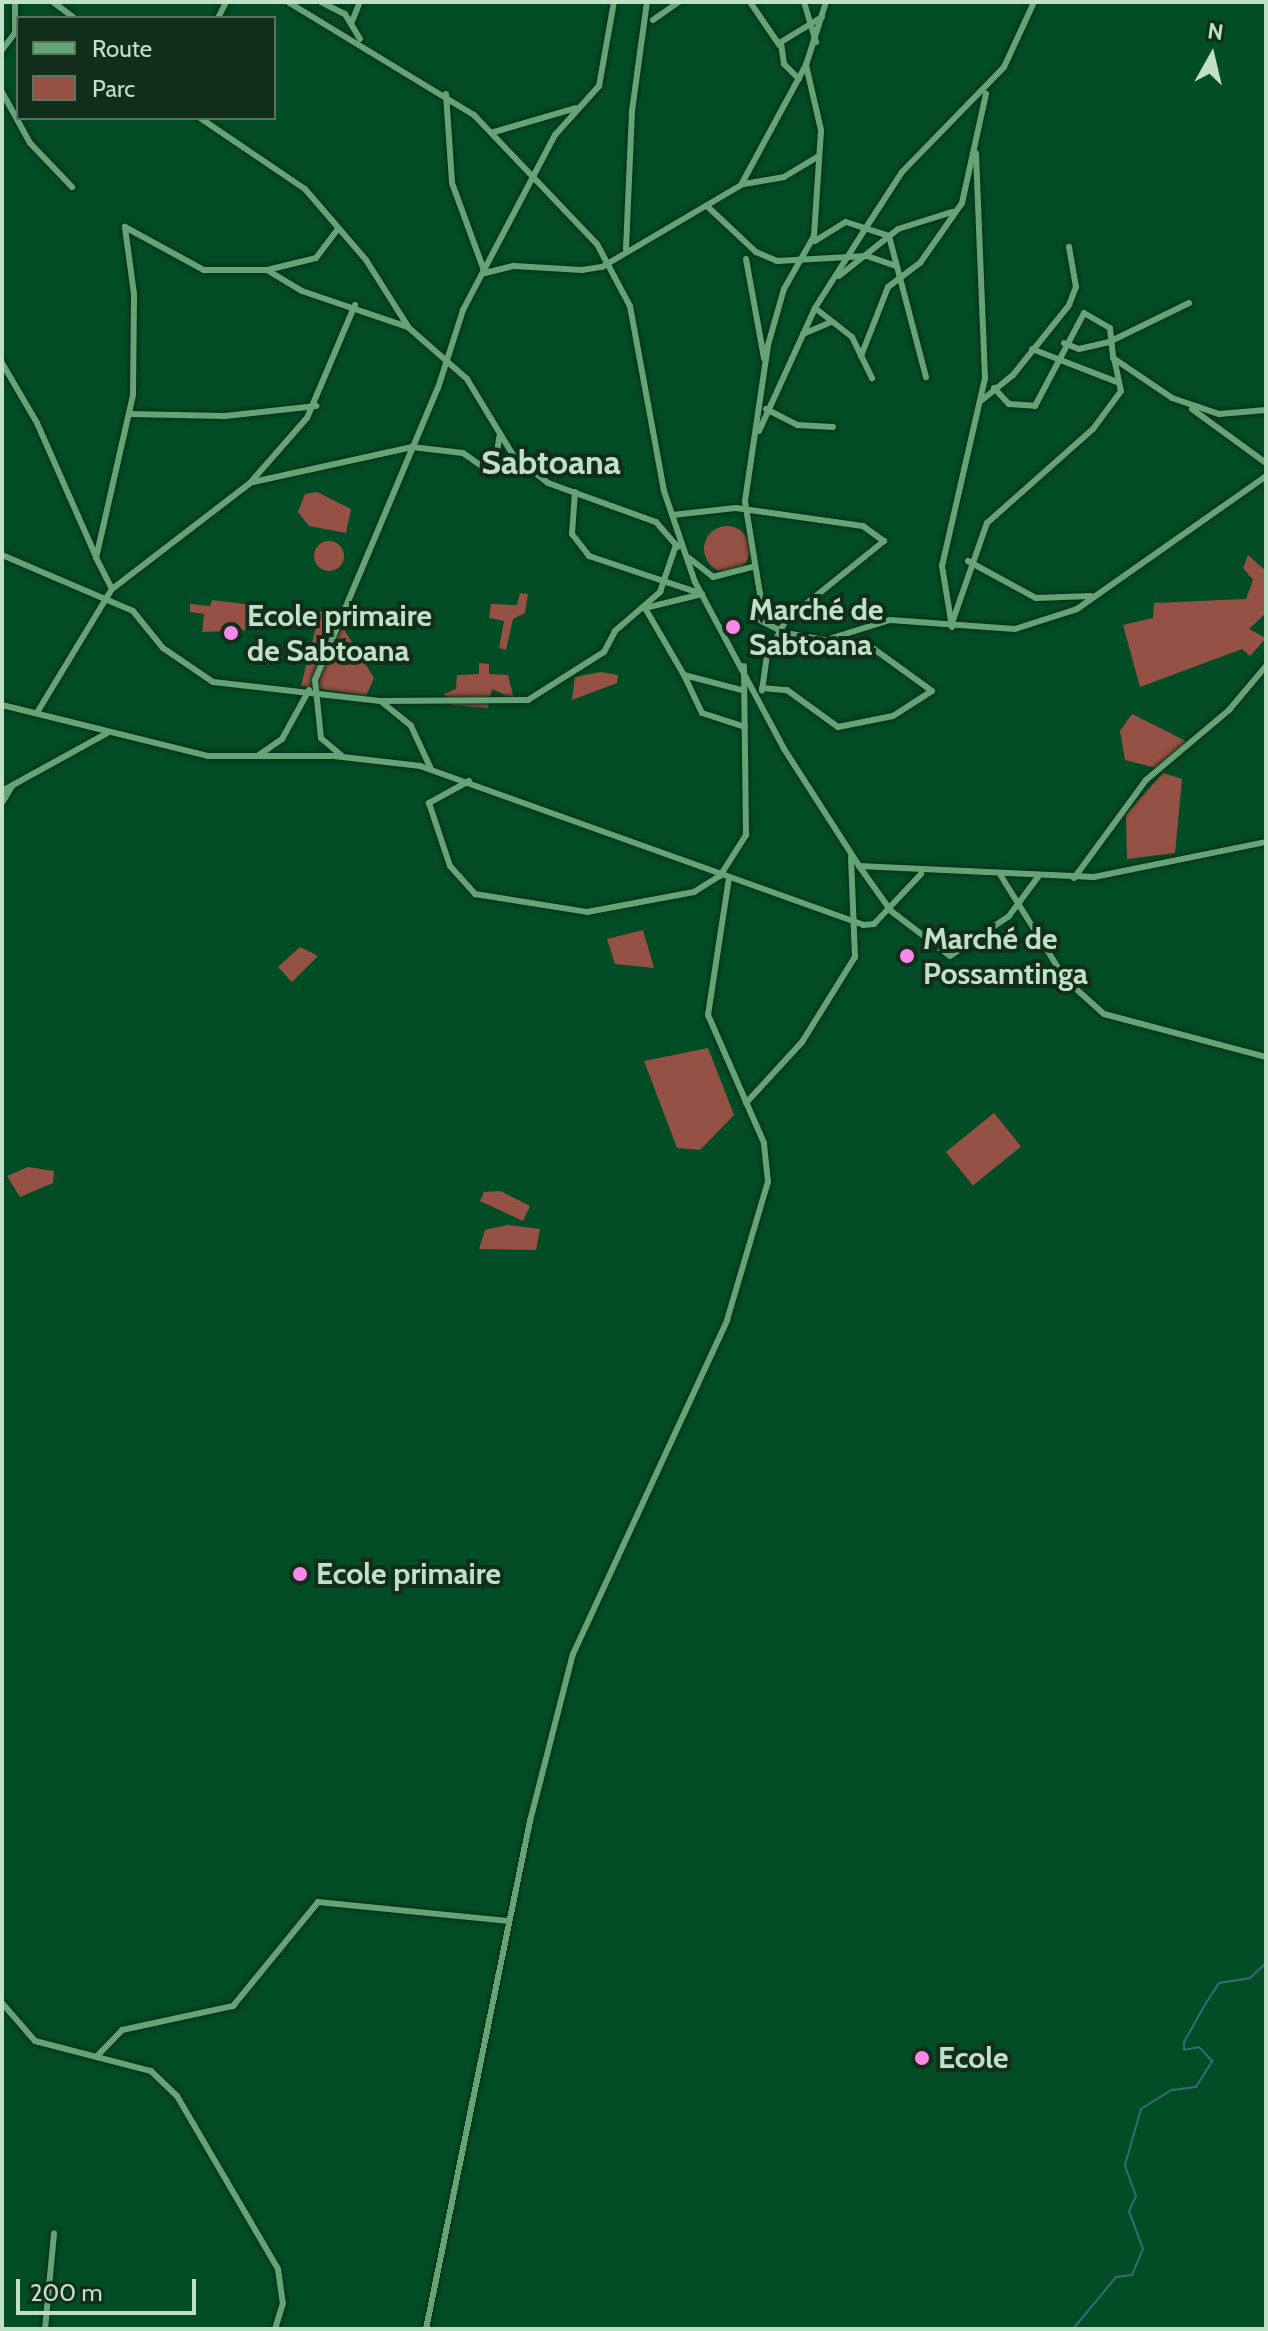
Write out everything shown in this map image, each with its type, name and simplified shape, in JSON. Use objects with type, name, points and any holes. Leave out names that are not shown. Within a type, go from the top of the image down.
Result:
[{"type":"street","points":[[2,50],[15,33],[15,2]]},
{"type":"street","points":[[53,2],[71,16]]},
{"type":"street","points":[[288,2],[362,42],[446,94],[494,132],[534,172],[609,262],[633,318],[672,515],[702,594],[851,857],[885,905],[950,956],[1017,908],[1038,877]]},
{"type":"street","points":[[321,2],[351,24],[362,42]]},
{"type":"street","points":[[351,24],[360,2]]},
{"type":"street","points":[[255,757],[282,739],[311,694],[447,362],[463,310],[485,273],[534,172],[576,108],[599,86],[614,2]]},
{"type":"street","points":[[626,249],[632,111],[647,2]]},
{"type":"street","points":[[653,20],[679,2]]},
{"type":"street","points":[[750,2],[797,77],[806,83]]},
{"type":"street","points":[[804,2],[816,42]]},
{"type":"street","points":[[741,185],[806,65],[816,42],[826,2]]},
{"type":"street","points":[[757,440],[766,409],[815,308],[902,172],[986,90],[1034,2]]},
{"type":"street","points":[[780,46],[822,16]]},
{"type":"street","points":[[806,65],[806,83],[820,124],[815,232],[807,250]]},
{"type":"street","points":[[962,203],[976,153],[986,90]]},
{"type":"street","points":[[2,92],[16,118]]},
{"type":"street","points":[[446,94],[452,183],[485,273]]},
{"type":"street","points":[[494,132],[576,108]]},
{"type":"street","points":[[17,120],[30,143],[72,187]]},
{"type":"street","points":[[203,120],[296,180],[338,229],[409,328],[484,401],[500,434],[540,478],[645,516],[713,577],[752,567]]},
{"type":"street","points":[[952,627],[942,566],[982,400],[980,198],[976,153]]},
{"type":"street","points":[[485,273],[609,262],[626,249],[708,207],[741,185],[784,177],[817,157]]},
{"type":"street","points":[[861,356],[888,287],[930,251],[952,212],[962,203],[980,198]]},
{"type":"street","points":[[708,207],[762,255],[800,259],[867,256],[897,268]]},
{"type":"street","points":[[836,279],[889,236],[952,212]]},
{"type":"street","points":[[762,688],[787,690],[838,727],[893,716],[932,691],[874,649],[778,630],[755,620],[760,594],[752,567],[746,511],[765,361],[800,259],[830,227],[867,226],[889,236]]},
{"type":"street","points":[[96,558],[129,414],[134,294],[125,227],[204,270],[267,270],[316,258],[338,229]]},
{"type":"street","points":[[889,236],[926,377]]},
{"type":"street","points":[[982,400],[1032,349],[1069,305],[1076,287],[1069,247]]},
{"type":"street","points":[[746,259],[765,361]]},
{"type":"street","points":[[267,270],[302,291],[355,305],[409,328]]},
{"type":"street","points":[[1064,343],[1079,349],[1109,342],[1189,303]]},
{"type":"street","points":[[38,711],[112,589],[250,483],[316,406],[355,305]]},
{"type":"street","points":[[815,308],[852,337],[872,378]]},
{"type":"street","points":[[952,627],[968,561],[987,523],[1093,429],[1121,391],[1109,342],[1110,328],[1084,313],[1064,343],[1035,406],[1009,404],[994,388]]},
{"type":"street","points":[[803,334],[831,322]]},
{"type":"street","points":[[1032,349],[1117,382]]},
{"type":"street","points":[[1113,358],[1188,405],[1266,463]]},
{"type":"street","points":[[2,363],[37,423],[112,589]]},
{"type":"street","points":[[1188,405],[1219,414],[1266,410]]},
{"type":"street","points":[[129,414],[225,416],[316,406]]},
{"type":"street","points":[[766,409],[797,425],[833,427]]},
{"type":"street","points":[[250,483],[412,447],[463,453],[493,474],[500,434]]},
{"type":"street","points":[[830,638],[890,620],[952,627],[1015,629],[1077,609],[1266,476]]},
{"type":"street","points":[[575,492],[572,534],[589,556],[702,594]]},
{"type":"street","points":[[672,515],[746,511],[863,526],[884,541],[778,630],[762,688],[763,702]]},
{"type":"street","points":[[2,555],[133,611],[163,648],[205,679],[380,701],[540,698],[597,659],[615,631],[645,608],[665,583],[676,545]]},
{"type":"street","points":[[968,561],[1036,598],[1096,595]]},
{"type":"street","points":[[645,608],[702,594]]},
{"type":"street","points":[[645,608],[702,713],[745,727]]},
{"type":"street","points":[[469,781],[429,803],[450,866],[481,897],[600,911],[694,892],[720,876],[746,835],[745,727],[741,690],[744,666]]},
{"type":"street","points":[[1074,878],[1146,780],[1229,710],[1266,666]]},
{"type":"street","points":[[684,675],[741,690]]},
{"type":"street","points":[[311,694],[321,738],[344,756]]},
{"type":"street","points":[[380,701],[411,726],[431,769]]},
{"type":"street","points":[[2,705],[38,711],[208,756],[344,756],[431,769],[852,922],[872,925],[885,905],[907,894],[921,874]]},
{"type":"street","points":[[2,791],[111,732]]},
{"type":"street","points":[[2,803],[15,782]]},
{"type":"street","points":[[859,866],[921,874],[1074,878],[1266,842]]},
{"type":"street","points":[[746,1103],[791,1057],[855,957],[851,857]]},
{"type":"street","points":[[1001,876],[1017,908],[1069,984],[1110,1018],[1266,1057]]},
{"type":"street","points":[[426,2329],[509,1921],[573,1654],[727,1320],[765,1191],[770,1158],[708,1015],[729,878]]},
{"type":"street","points":[[98,2055],[122,2030],[233,2006],[318,1902],[509,1921]]},
{"type":"street","points":[[2,2003],[35,2041],[98,2055],[158,2074],[197,2126],[278,2269],[283,2303],[275,2329]]},
{"type":"street","points":[[45,2329],[54,2233]]},
{"type":"green space","points":[[317,492],[351,509],[346,533],[309,526],[298,512],[305,494]]},
{"type":"green space","points":[[727,526],[744,532],[750,549],[744,566],[727,572],[710,566],[704,549],[710,532]]},
{"type":"green space","points":[[329,541],[340,545],[344,556],[340,567],[329,571],[318,567],[314,556],[318,545]]},
{"type":"green space","points":[[1248,555],[1266,571],[1266,613],[1249,629],[1266,638],[1250,656],[1242,649],[1140,687],[1123,625],[1153,618],[1154,603],[1246,599],[1253,580],[1243,568]]},
{"type":"green space","points":[[520,593],[528,594],[525,613],[513,619],[506,650],[499,648],[504,621],[489,618],[491,604],[517,605]]},
{"type":"green space","points":[[212,600],[252,605],[249,630],[202,632],[204,614],[190,612],[190,604],[210,606]]},
{"type":"green space","points":[[320,611],[340,623],[374,678],[366,696],[301,686]]},
{"type":"green space","points":[[479,663],[489,664],[489,674],[508,675],[514,699],[492,689],[488,708],[452,705],[444,694],[456,689],[457,675],[479,674]]},
{"type":"green space","points":[[601,672],[618,675],[617,683],[572,700],[575,677]]},
{"type":"green space","points":[[1132,714],[1192,744],[1160,769],[1125,760],[1120,731]]},
{"type":"green space","points":[[1163,773],[1182,779],[1175,853],[1127,859],[1126,814]]},
{"type":"green space","points":[[643,930],[654,968],[615,964],[607,939]]},
{"type":"green space","points":[[300,947],[318,956],[292,982],[278,967]]},
{"type":"green space","points":[[708,1048],[734,1115],[700,1150],[677,1148],[644,1061]]},
{"type":"green space","points":[[994,1113],[1021,1146],[973,1185],[946,1152]]},
{"type":"green space","points":[[28,1167],[54,1171],[53,1183],[20,1197],[7,1176]]},
{"type":"green space","points":[[500,1191],[530,1206],[523,1221],[480,1201],[484,1192]]},
{"type":"green space","points":[[507,1225],[540,1229],[536,1250],[479,1249],[485,1230]]},
{"type":"waterway","points":[[1073,2329],[1116,2277],[1132,2275],[1143,2249],[1129,2211],[1136,2196],[1125,2165],[1141,2109],[1172,2090],[1196,2087],[1212,2061],[1199,2047],[1184,2050],[1184,2042],[1206,2003],[1219,1983],[1250,1978],[1266,1963]]},
{"type":"place","name":"Marché de Sabtoana","points":[[733,627]]},
{"type":"place","name":"Ecole primaire de Sabtoana","points":[[231,633]]},
{"type":"place","name":"Marché de Possamtinga","points":[[907,956]]},
{"type":"place","name":"Ecole primaire","points":[[300,1574]]},
{"type":"place","name":"Ecole","points":[[922,2058]]},
{"type":"district","name":"Sabtoana","points":[[551,463]]}]
